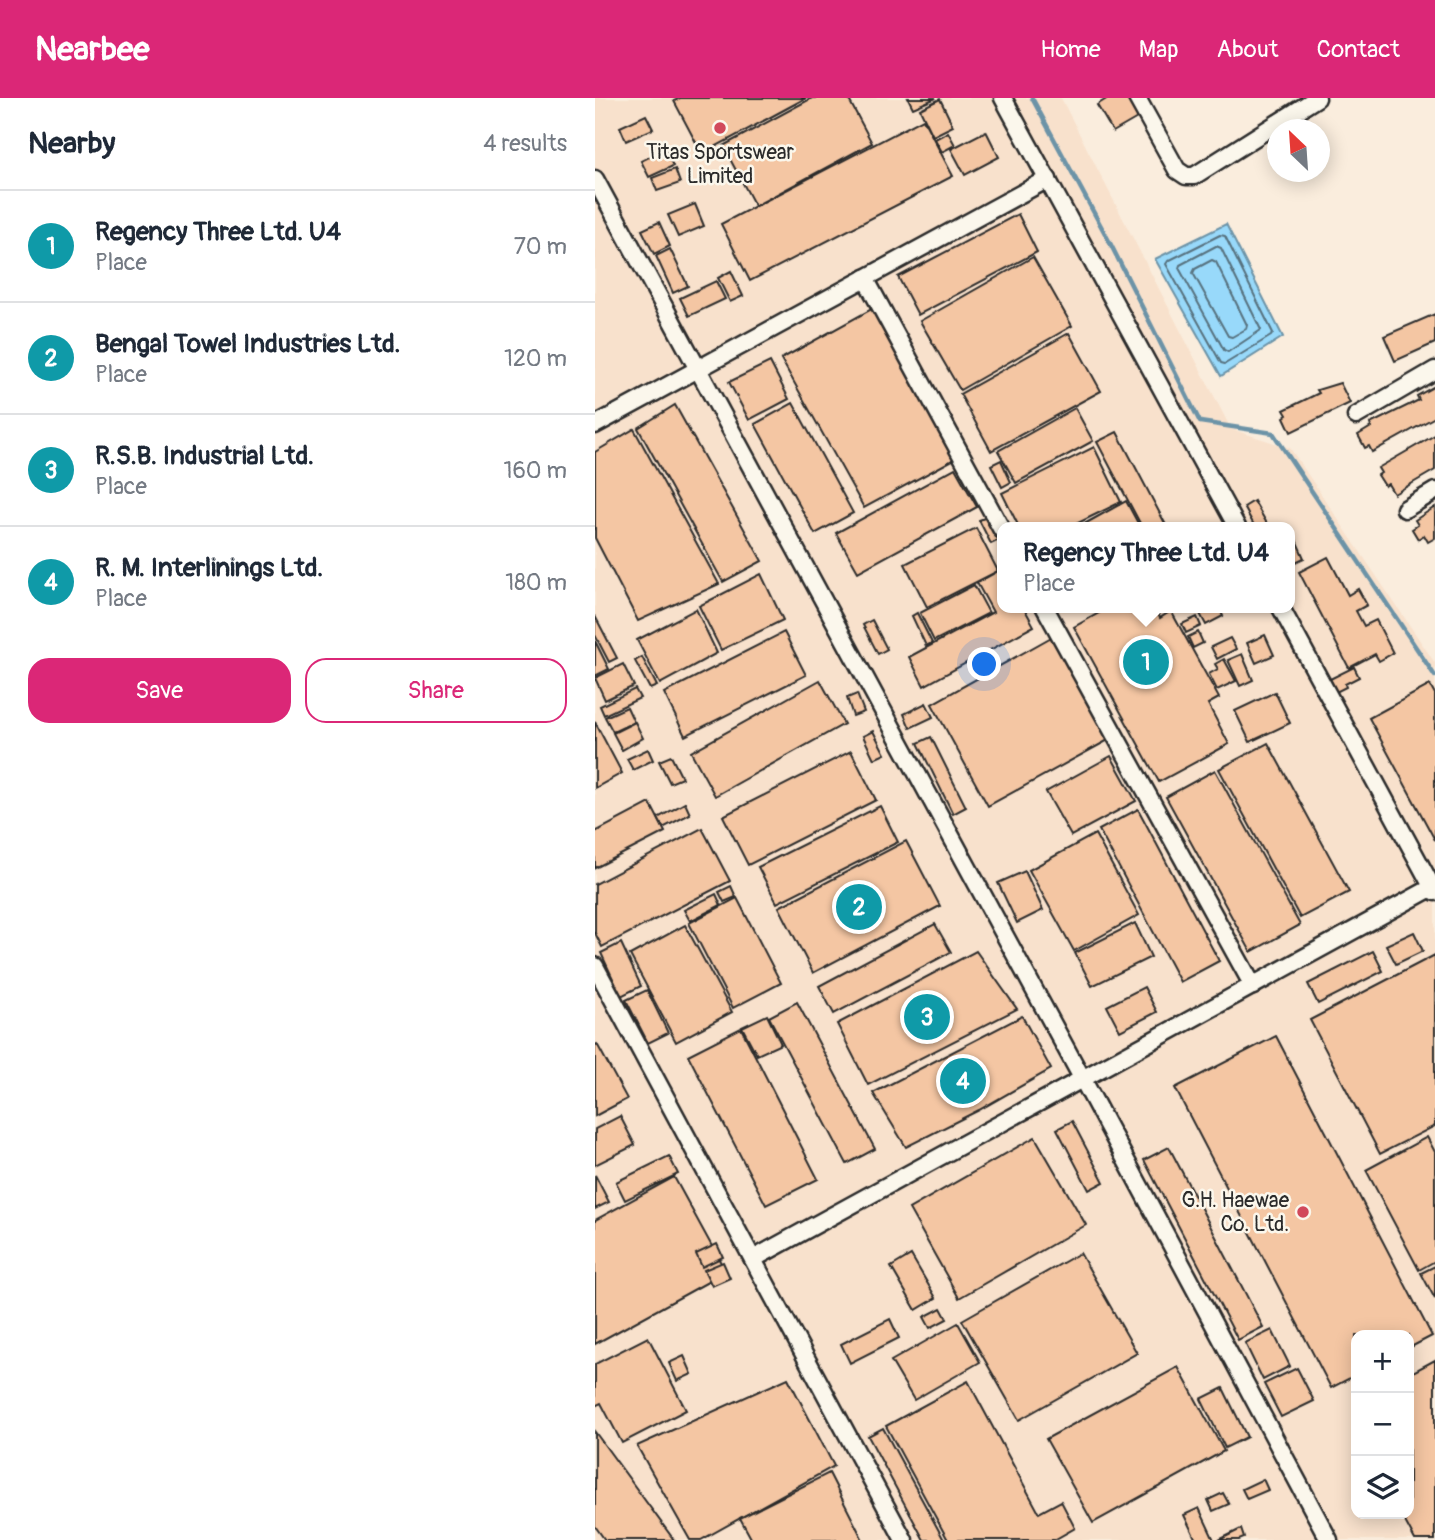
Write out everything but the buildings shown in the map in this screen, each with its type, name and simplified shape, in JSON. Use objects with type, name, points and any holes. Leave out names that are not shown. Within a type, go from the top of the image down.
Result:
[{"type":"street","points":[[1003,98],[1234,522]]},
{"type":"street","points":[[1137,98],[1177,170],[1186,176],[1194,176],[1317,98]]},
{"type":"street","points":[[595,179],[1329,1540]]},
{"type":"street","points":[[595,425],[1048,179]]},
{"type":"street","points":[[865,278],[999,522]]},
{"type":"street","points":[[1356,416],[1435,370]]},
{"type":"street","points":[[1405,509],[1435,491]]},
{"type":"street","points":[[1048,613],[1253,986]]},
{"type":"street","points":[[753,1259],[1434,889],[1284,613]]},
{"type":"street","points":[[595,965],[904,1540]]},
{"type":"shaded area","points":[[595,98],[1061,98],[1231,429],[1290,448],[1435,663],[1435,1540],[595,1540]]},
{"type":"water","points":[[1226,224],[1283,337],[1221,376],[1155,259]]},
{"type":"waterway","points":[[1032,98],[1108,239],[1200,422],[1273,433],[1435,676]]},
{"type":"place","name":"Titas Sportswear Limited","points":[[720,128]]},
{"type":"place","name":"Regency Three Ltd. U4","points":[[1146,662]]},
{"type":"place","name":"Bengal Towel Industries Ltd.","points":[[859,907]]},
{"type":"place","name":"R.S.B. Industrial Ltd.","points":[[927,1017]]},
{"type":"place","name":"R. M. Interlinings Ltd.","points":[[963,1081]]},
{"type":"place","name":"G.H. Haewae Co. Ltd.","points":[[1303,1212]]}]
